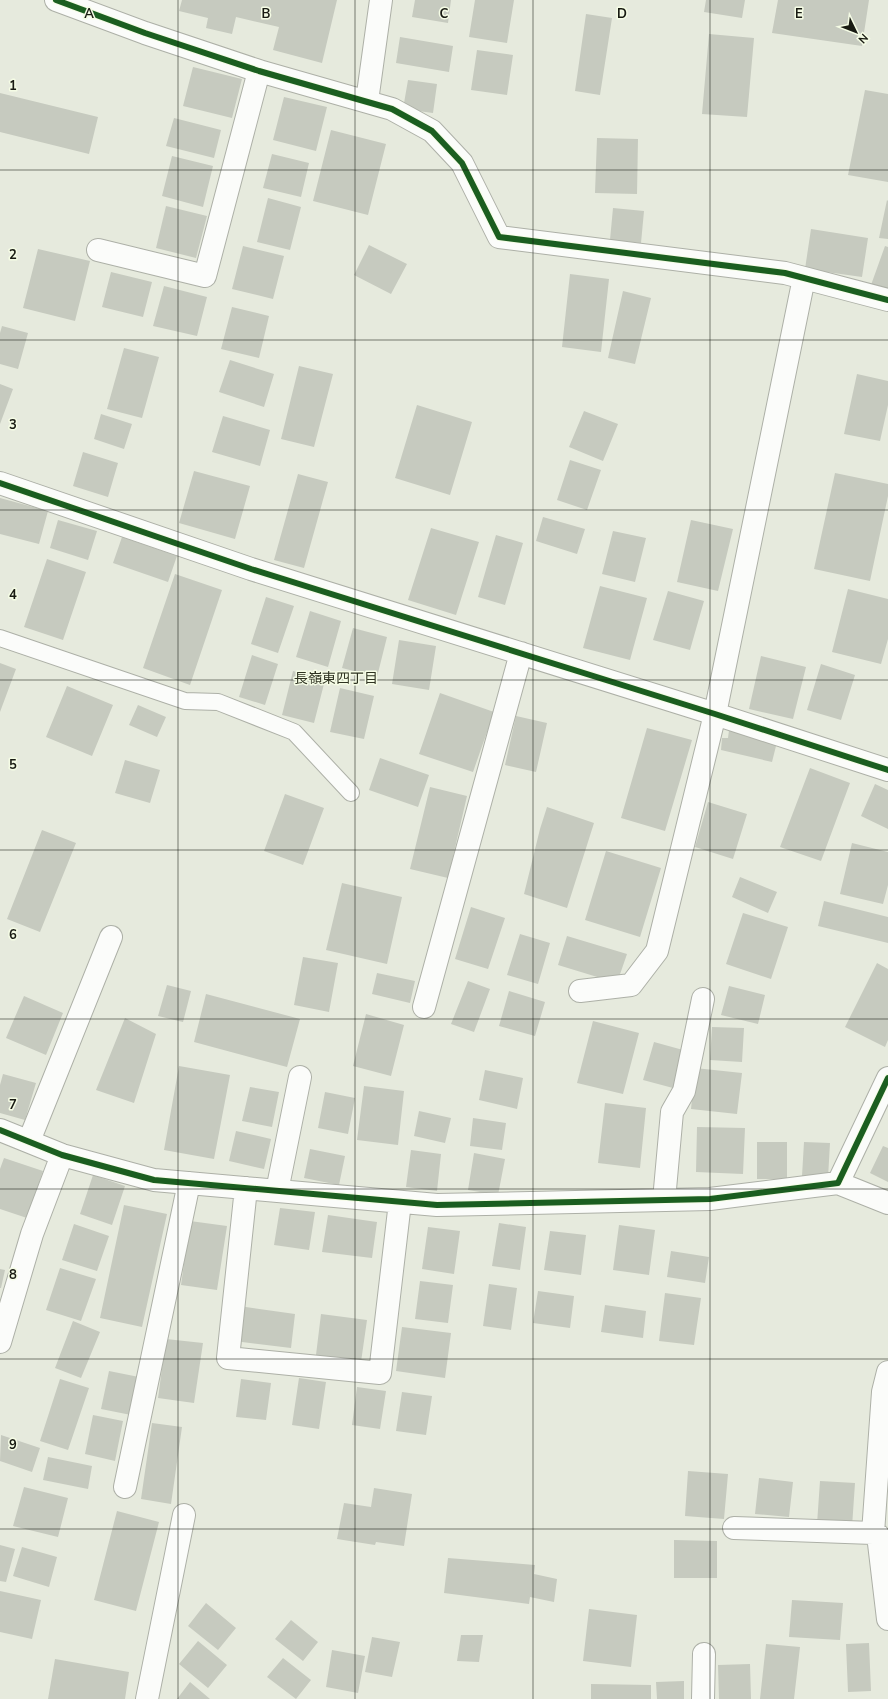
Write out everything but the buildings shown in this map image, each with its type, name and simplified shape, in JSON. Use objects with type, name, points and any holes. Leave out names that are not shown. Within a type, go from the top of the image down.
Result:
[{"type":"street","points":[[56,0],[144,33],[258,71],[392,109],[432,132],[462,163],[499,237],[785,273],[888,300]]},
{"type":"street","points":[[367,101],[381,0]]},
{"type":"street","points":[[98,250],[205,276],[258,71]]},
{"type":"street","points":[[580,991],[631,984],[657,951],[715,714],[804,278]]},
{"type":"street","points":[[0,483],[251,569],[715,714],[888,770]]},
{"type":"street","points":[[424,1007],[521,653]]},
{"type":"street","points":[[29,1141],[111,937]]},
{"type":"street","points":[[664,1200],[672,1112],[684,1091],[703,999]]},
{"type":"street","points":[[277,1191],[300,1077]]},
{"type":"street","points":[[838,1183],[888,1078]]},
{"type":"street","points":[[0,1130],[62,1155],[154,1180],[400,1202],[437,1205],[710,1199],[838,1183],[888,1203]]},
{"type":"street","points":[[0,1342],[32,1234],[62,1155]]},
{"type":"street","points":[[125,1486],[189,1183]]},
{"type":"street","points":[[246,1188],[228,1358],[380,1373],[400,1202]]},
{"type":"street","points":[[873,1532],[883,1392],[888,1372]]},
{"type":"street","points":[[148,1699],[184,1515]]},
{"type":"street","points":[[734,1528],[873,1532],[878,1535],[885,1570],[888,1619]]},
{"type":"street","points":[[703,1699],[704,1654]]},
{"type":"lane","points":[[0,638],[185,701],[218,702],[294,732],[351,793]]},
{"type":"cycle path","points":[[56,0],[145,33],[259,71],[392,109],[432,131],[462,163],[499,237],[785,273],[888,300]]},
{"type":"cycle path","points":[[0,483],[251,569],[715,714],[888,770]]},
{"type":"cycle path","points":[[0,1130],[62,1155],[154,1180],[437,1205],[710,1199],[838,1183],[888,1078]]},
{"type":"district","name":"長嶺東四丁目","points":[[336,678]]}]
